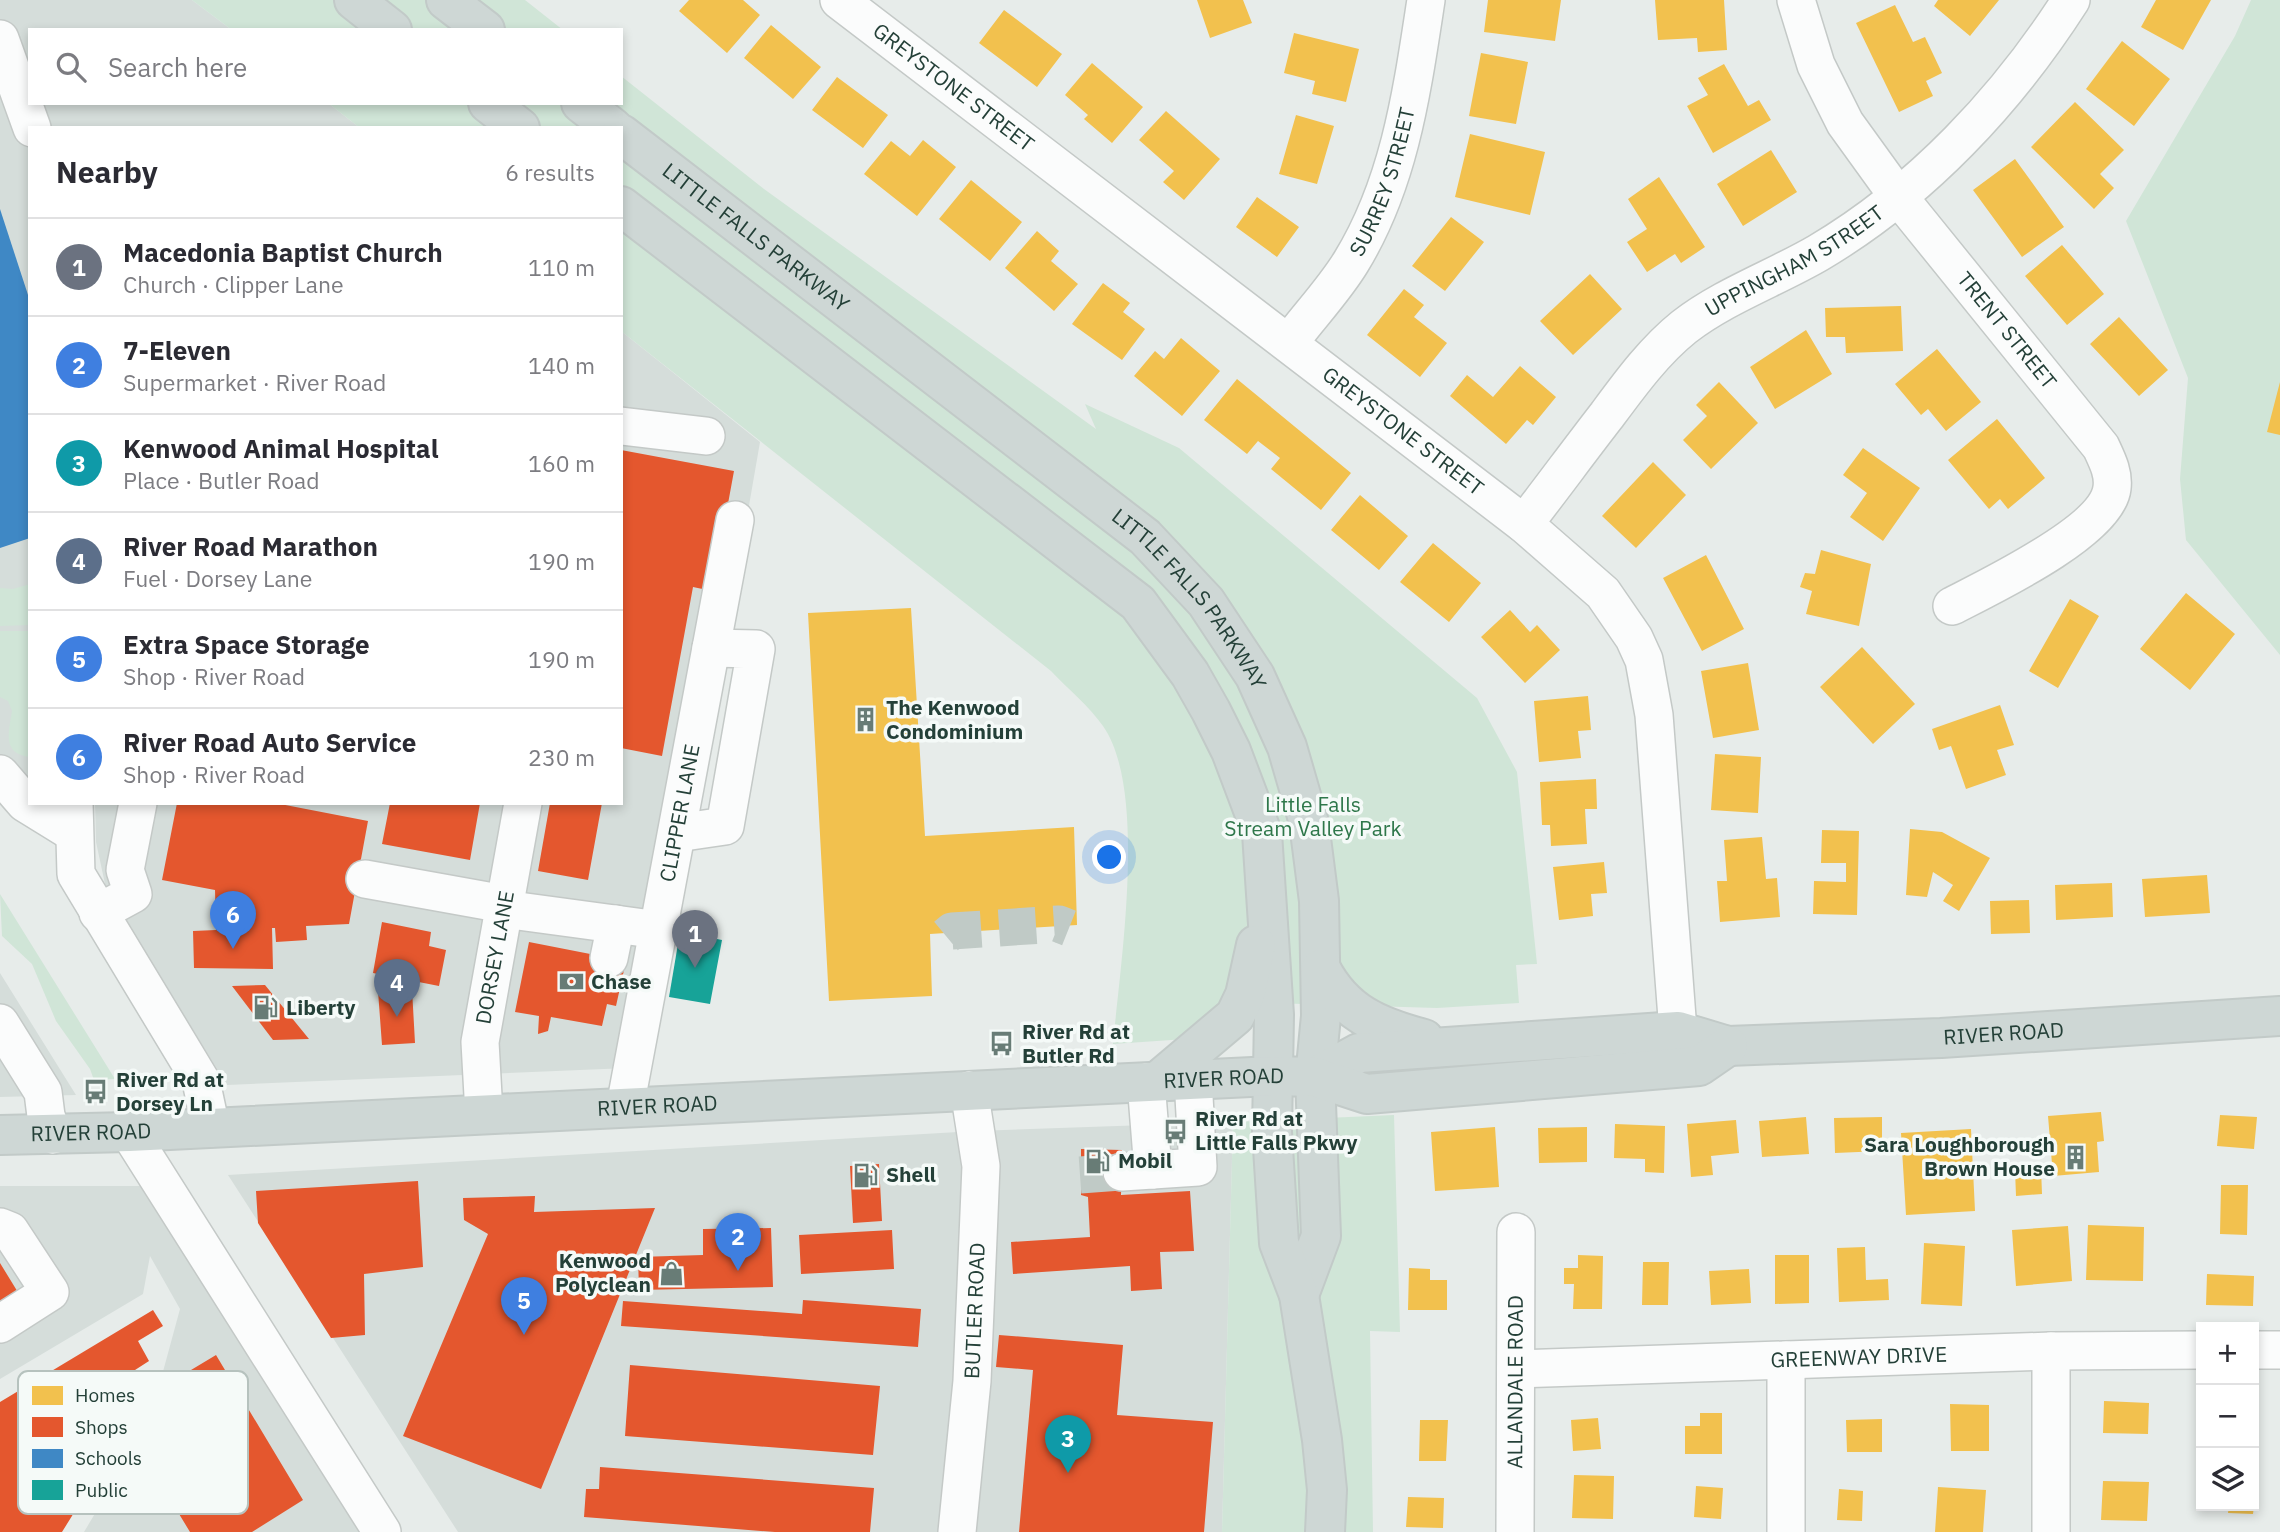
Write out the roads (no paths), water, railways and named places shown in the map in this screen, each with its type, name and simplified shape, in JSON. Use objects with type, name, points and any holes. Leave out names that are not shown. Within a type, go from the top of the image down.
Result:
[{"type":"main road","points":[[354,0],[390,28]]},
{"type":"main road","points":[[446,0],[482,28]]},
{"type":"main road","points":[[491,105],[517,126]]},
{"type":"main road","points":[[584,105],[610,126]]},
{"type":"main road","name":"LITTLE FALLS PARKWAY","points":[[623,136],[1111,508],[1145,537],[1198,593],[1255,676],[1277,723],[1300,785],[1315,862],[1321,969],[1315,1077],[1321,1236],[1300,1295]]},
{"type":"main road","name":"LITTLE FALLS PARKWAY","points":[[623,208],[1138,603],[1189,674],[1231,751],[1262,833],[1273,1015],[1272,1132],[1279,1243],[1300,1295],[1322,1440],[1327,1490],[1325,1532]]},
{"type":"main road","points":[[1166,1081],[1228,1025],[1241,1006],[1266,895]]},
{"type":"main road","points":[[1321,969],[1337,995],[1362,1017],[1394,1031],[1454,1047]]},
{"type":"main road","name":"RIVER ROAD","points":[[1315,1077],[1359,1053],[1678,1031],[1728,1046],[1941,1038],[2280,1016]]},
{"type":"main road","points":[[1537,1080],[1572,1064],[1661,1057],[1678,1031]]},
{"type":"main road","name":"RIVER ROAD","points":[[3,1130],[53,1135],[130,1132],[1273,1076],[1315,1077],[1367,1094],[1699,1066],[1728,1046]]},
{"type":"street","name":"GREYSTONE STREET","points":[[839,0],[1524,524],[1603,593],[1634,638],[1644,660],[1654,715],[1678,1031]]},
{"type":"street","name":"SURREY STREET","points":[[1289,343],[1351,262],[1386,191],[1407,120],[1426,0]]},
{"type":"street","name":"TRENT STREET","points":[[1796,0],[1815,65],[1845,123],[1897,195],[2101,447],[2110,468],[2112,489],[2104,510],[2087,526],[2016,573],[1952,606]]},
{"type":"street","name":"UPPINGHAM STREET","points":[[1524,524],[1634,379],[1683,328],[1704,313],[1826,248],[1856,229],[1897,195],[1957,143],[1987,111],[2050,33],[2071,0]]},
{"type":"street","points":[[0,39],[31,126]]},
{"type":"street","points":[[623,426],[706,436]]},
{"type":"street","name":"CLIPPER LANE","points":[[625,1107],[735,520]]},
{"type":"street","points":[[0,774],[28,804]]},
{"type":"street","points":[[32,805],[73,817],[76,874],[201,1081],[211,1128]]},
{"type":"street","points":[[98,914],[133,894],[125,870],[138,805]]},
{"type":"street","name":"DORSEY LANE","points":[[484,1114],[480,1042],[523,805]]},
{"type":"street","points":[[365,878],[504,907],[613,941],[659,930]]},
{"type":"street","points":[[0,1023],[43,1091],[46,1116],[53,1135]]},
{"type":"street","points":[[1138,1171],[1166,1081]]},
{"type":"street","name":"BUTLER ROAD","points":[[957,1532],[972,1374],[981,1166],[969,1090]]},
{"type":"street","points":[[130,1132],[382,1532]]},
{"type":"street","points":[[0,1227],[10,1231],[50,1292],[0,1324]]},
{"type":"street","name":"ALLANDALE ROAD","points":[[1515,1532],[1516,1232]]},
{"type":"street","points":[[0,1306],[19,1294],[37,1271]]},
{"type":"street","name":"GREENWAY DRIVE","points":[[1516,1369],[2051,1351],[2196,1350]]},
{"type":"street","points":[[2259,1350],[2280,1350]]},
{"type":"street","points":[[2051,1351],[2051,1532]]},
{"type":"street","points":[[1786,1360],[1786,1532]]},
{"type":"tunnel","points":[[946,936],[952,931],[1059,924],[1069,928]]},
{"type":"tunnel","points":[[1080,1175],[1122,1172]]},
{"type":"place","name":"The Kenwood Condominium","points":[[866,720]]},
{"type":"place","name":"River Road Auto Service","points":[[233,949]]},
{"type":"place","name":"Macedonia Baptist Church","points":[[695,968]]},
{"type":"place","name":"Chase","points":[[571,982]]},
{"type":"place","name":"Liberty","points":[[266,1008]]},
{"type":"place","name":"River Road Marathon","points":[[397,1017]]},
{"type":"place","name":"River Rd at Butler Rd","points":[[1002,1044]]},
{"type":"place","name":"River Rd at Dorsey Ln","points":[[96,1092]]},
{"type":"place","name":"River Rd at Little Falls Pkwy","points":[[1175,1131]]},
{"type":"place","name":"Sara Loughborough Brown House","points":[[2075,1157]]},
{"type":"place","name":"Mobil","points":[[1098,1161]]},
{"type":"place","name":"Shell","points":[[866,1175]]},
{"type":"place","name":"7-Eleven","points":[[738,1271]]},
{"type":"place","name":"Kenwood Polyclean","points":[[671,1273]]},
{"type":"place","name":"Extra Space Storage","points":[[524,1335]]},
{"type":"place","name":"Kenwood Animal Hospital","points":[[1068,1473]]},
{"type":"park label","name":"Little Falls Stream Valley Park","points":[[1313,817]]}]
